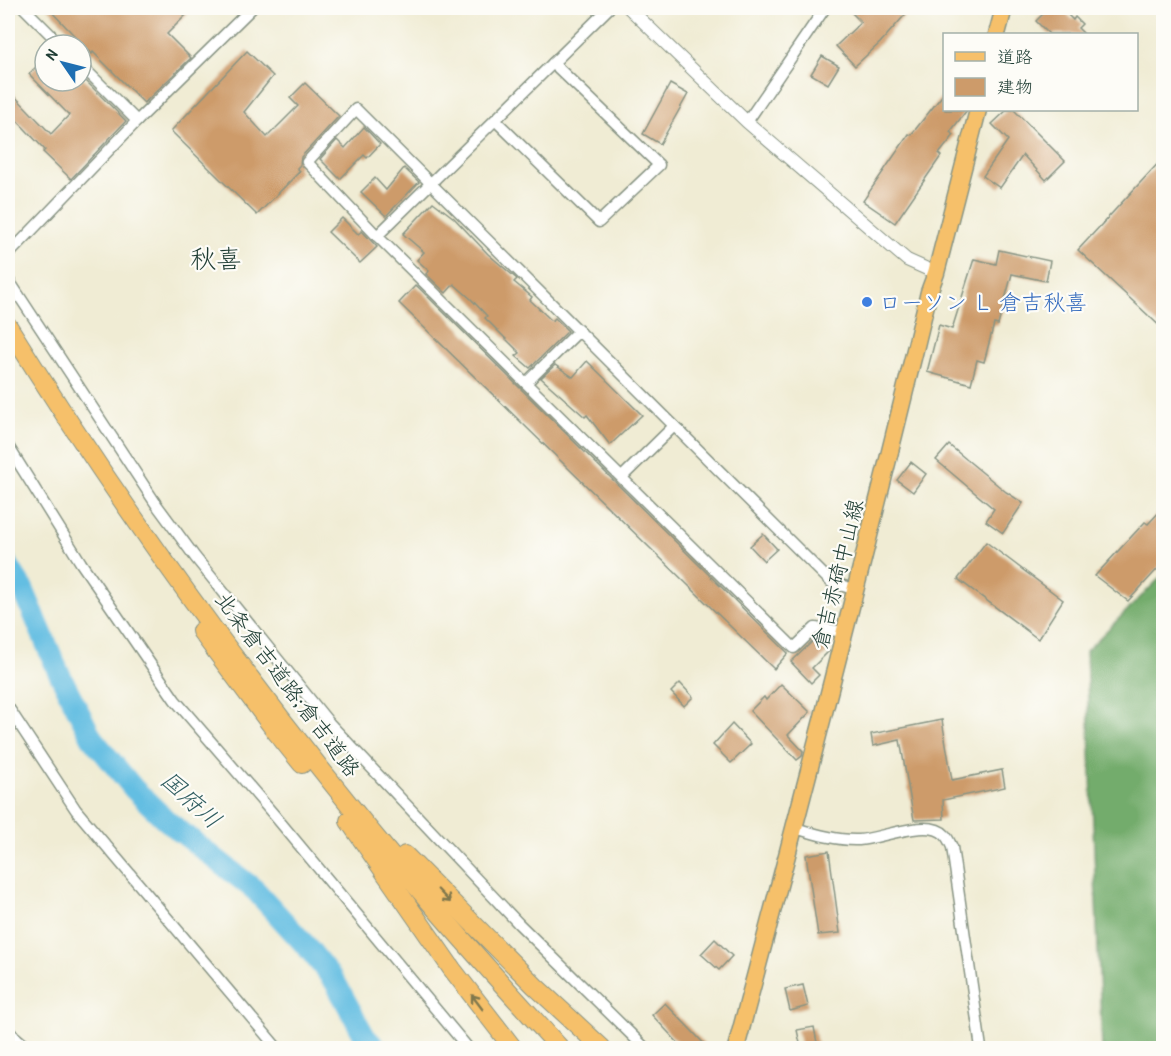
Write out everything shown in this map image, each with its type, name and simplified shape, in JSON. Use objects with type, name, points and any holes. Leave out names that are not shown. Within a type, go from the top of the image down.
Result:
[{"type":"highway","name":"北条倉吉道路;倉吉道路","points":[[8,326],[55,402],[225,642],[417,887],[560,1048]]},
{"type":"highway","name":"北条倉吉道路;倉吉道路","points":[[8,347],[46,408],[124,522],[207,640],[277,733],[452,943],[545,1048]]},
{"type":"highway","points":[[317,762],[443,895],[602,1048]]},
{"type":"highway","points":[[349,821],[452,969],[513,1048]]},
{"type":"main road","points":[[997,33],[1004,8]]},
{"type":"main road","name":"倉吉赤碕中山線","points":[[736,1048],[846,632],[928,292],[936,273],[978,111]]},
{"type":"street","points":[[24,8],[49,33]]},
{"type":"street","points":[[8,255],[137,121],[252,8]]},
{"type":"street","points":[[377,236],[609,8]]},
{"type":"street","points":[[629,8],[747,122],[907,260],[936,273]]},
{"type":"street","points":[[747,122],[825,8]]},
{"type":"street","points":[[495,120],[599,222],[659,165],[553,63]]},
{"type":"street","points":[[93,77],[137,121]]},
{"type":"street","points":[[846,632],[815,628],[794,648],[377,236],[307,162],[356,109],[831,582],[856,590]]},
{"type":"street","points":[[8,279],[156,504],[195,557],[330,724],[519,924],[645,1048]]},
{"type":"street","points":[[526,383],[579,331]]},
{"type":"street","points":[[622,477],[674,426]]},
{"type":"street","points":[[8,446],[81,562],[175,700],[468,1048]]},
{"type":"street","points":[[8,707],[76,810],[276,1048]]},
{"type":"street","points":[[795,828],[822,836],[859,840],[922,828],[944,833],[952,847],[981,1048]]},
{"type":"street","points":[[8,1031],[28,1048]]},
{"type":"green space","points":[[1163,575],[1163,1048],[1102,1048],[1086,651]]},
{"type":"building","points":[[48,8],[193,8],[167,34],[191,58],[144,103],[93,52],[93,33],[72,33]]},
{"type":"building","points":[[847,8],[911,8],[880,43],[855,66],[836,46],[861,22]]},
{"type":"building","points":[[1049,8],[1061,8],[1073,20],[1075,17],[1082,24],[1078,28],[1083,33],[1048,33],[1036,21]]},
{"type":"building","points":[[247,51],[273,76],[244,112],[267,137],[298,106],[290,98],[305,83],[339,116],[301,157],[297,168],[300,171],[257,215],[171,131]]},
{"type":"building","points":[[822,56],[839,66],[828,84],[811,74]]},
{"type":"building","points":[[670,84],[688,94],[660,144],[643,134]]},
{"type":"building","points":[[93,88],[126,121],[71,179],[43,152],[45,150],[8,111],[8,89],[51,134],[69,115],[48,93],[93,93]]},
{"type":"building","points":[[943,95],[943,111],[966,111],[950,132],[954,135],[939,154],[941,156],[895,223],[863,201],[909,134],[911,135]]},
{"type":"building","points":[[1006,111],[1015,111],[1065,161],[1046,180],[1023,155],[1000,188],[983,176],[1008,140],[992,124]]},
{"type":"building","points":[[364,127],[380,144],[367,158],[364,155],[340,179],[320,159],[337,140],[345,148]]},
{"type":"building","points":[[1164,157],[1164,330],[1078,250]]},
{"type":"building","points":[[404,168],[419,182],[386,216],[361,192],[375,178],[386,190]]},
{"type":"building","points":[[433,202],[454,218],[488,254],[517,279],[514,282],[532,297],[530,300],[552,321],[555,318],[568,331],[530,368],[516,356],[520,353],[485,318],[487,316],[471,299],[454,284],[446,293],[426,274],[429,271],[417,260],[424,252],[403,234]]},
{"type":"building","points":[[342,218],[358,234],[362,231],[377,247],[360,263],[328,232]]},
{"type":"building","points":[[999,250],[1050,261],[1046,281],[1012,274],[998,325],[994,324],[984,362],[977,360],[971,384],[927,372],[939,325],[952,329],[974,259],[996,264]]},
{"type":"building","points":[[416,285],[788,653],[774,669],[399,303]]},
{"type":"building","points":[[587,361],[642,415],[610,445],[587,415],[585,417],[541,378],[555,365],[573,377]]},
{"type":"building","points":[[949,445],[1006,492],[1023,503],[1003,533],[986,521],[994,509],[936,460]]},
{"type":"building","points":[[911,462],[926,474],[913,492],[897,480]]},
{"type":"building","points":[[1164,507],[1164,562],[1128,601],[1095,576],[1145,522],[1148,524]]},
{"type":"building","points":[[763,534],[777,549],[764,561],[750,546]]},
{"type":"building","points":[[986,542],[1063,600],[1038,639],[958,579]]},
{"type":"building","points":[[816,638],[829,651],[812,668],[819,675],[811,683],[791,662]]},
{"type":"building","points":[[680,683],[693,697],[684,706],[671,692]]},
{"type":"building","points":[[781,684],[810,712],[788,735],[803,751],[802,756],[797,760],[750,711],[764,697],[766,700]]},
{"type":"building","points":[[942,720],[952,780],[1002,770],[1005,787],[943,800],[944,819],[914,820],[900,740],[873,746],[871,734]]},
{"type":"building","points":[[732,724],[751,744],[731,763],[713,745]]},
{"type":"building","points":[[829,851],[840,933],[818,935],[806,855]]},
{"type":"building","points":[[715,939],[732,956],[719,970],[701,954]]},
{"type":"building","points":[[803,985],[808,1006],[790,1011],[785,989]]},
{"type":"building","points":[[665,1003],[708,1048],[683,1048],[652,1015]]},
{"type":"building","points":[[814,1027],[818,1048],[801,1048],[797,1030]]},
{"type":"waterway","name":"国府川","points":[[8,565],[23,589],[57,669],[92,738],[134,789],[166,820],[255,890],[308,948],[335,982],[365,1037],[376,1048]]},
{"type":"place","name":"ローソン Ｌ 倉吉秋喜","points":[[867,302]]},
{"type":"district","name":"秋喜","points":[[216,259]]}]
